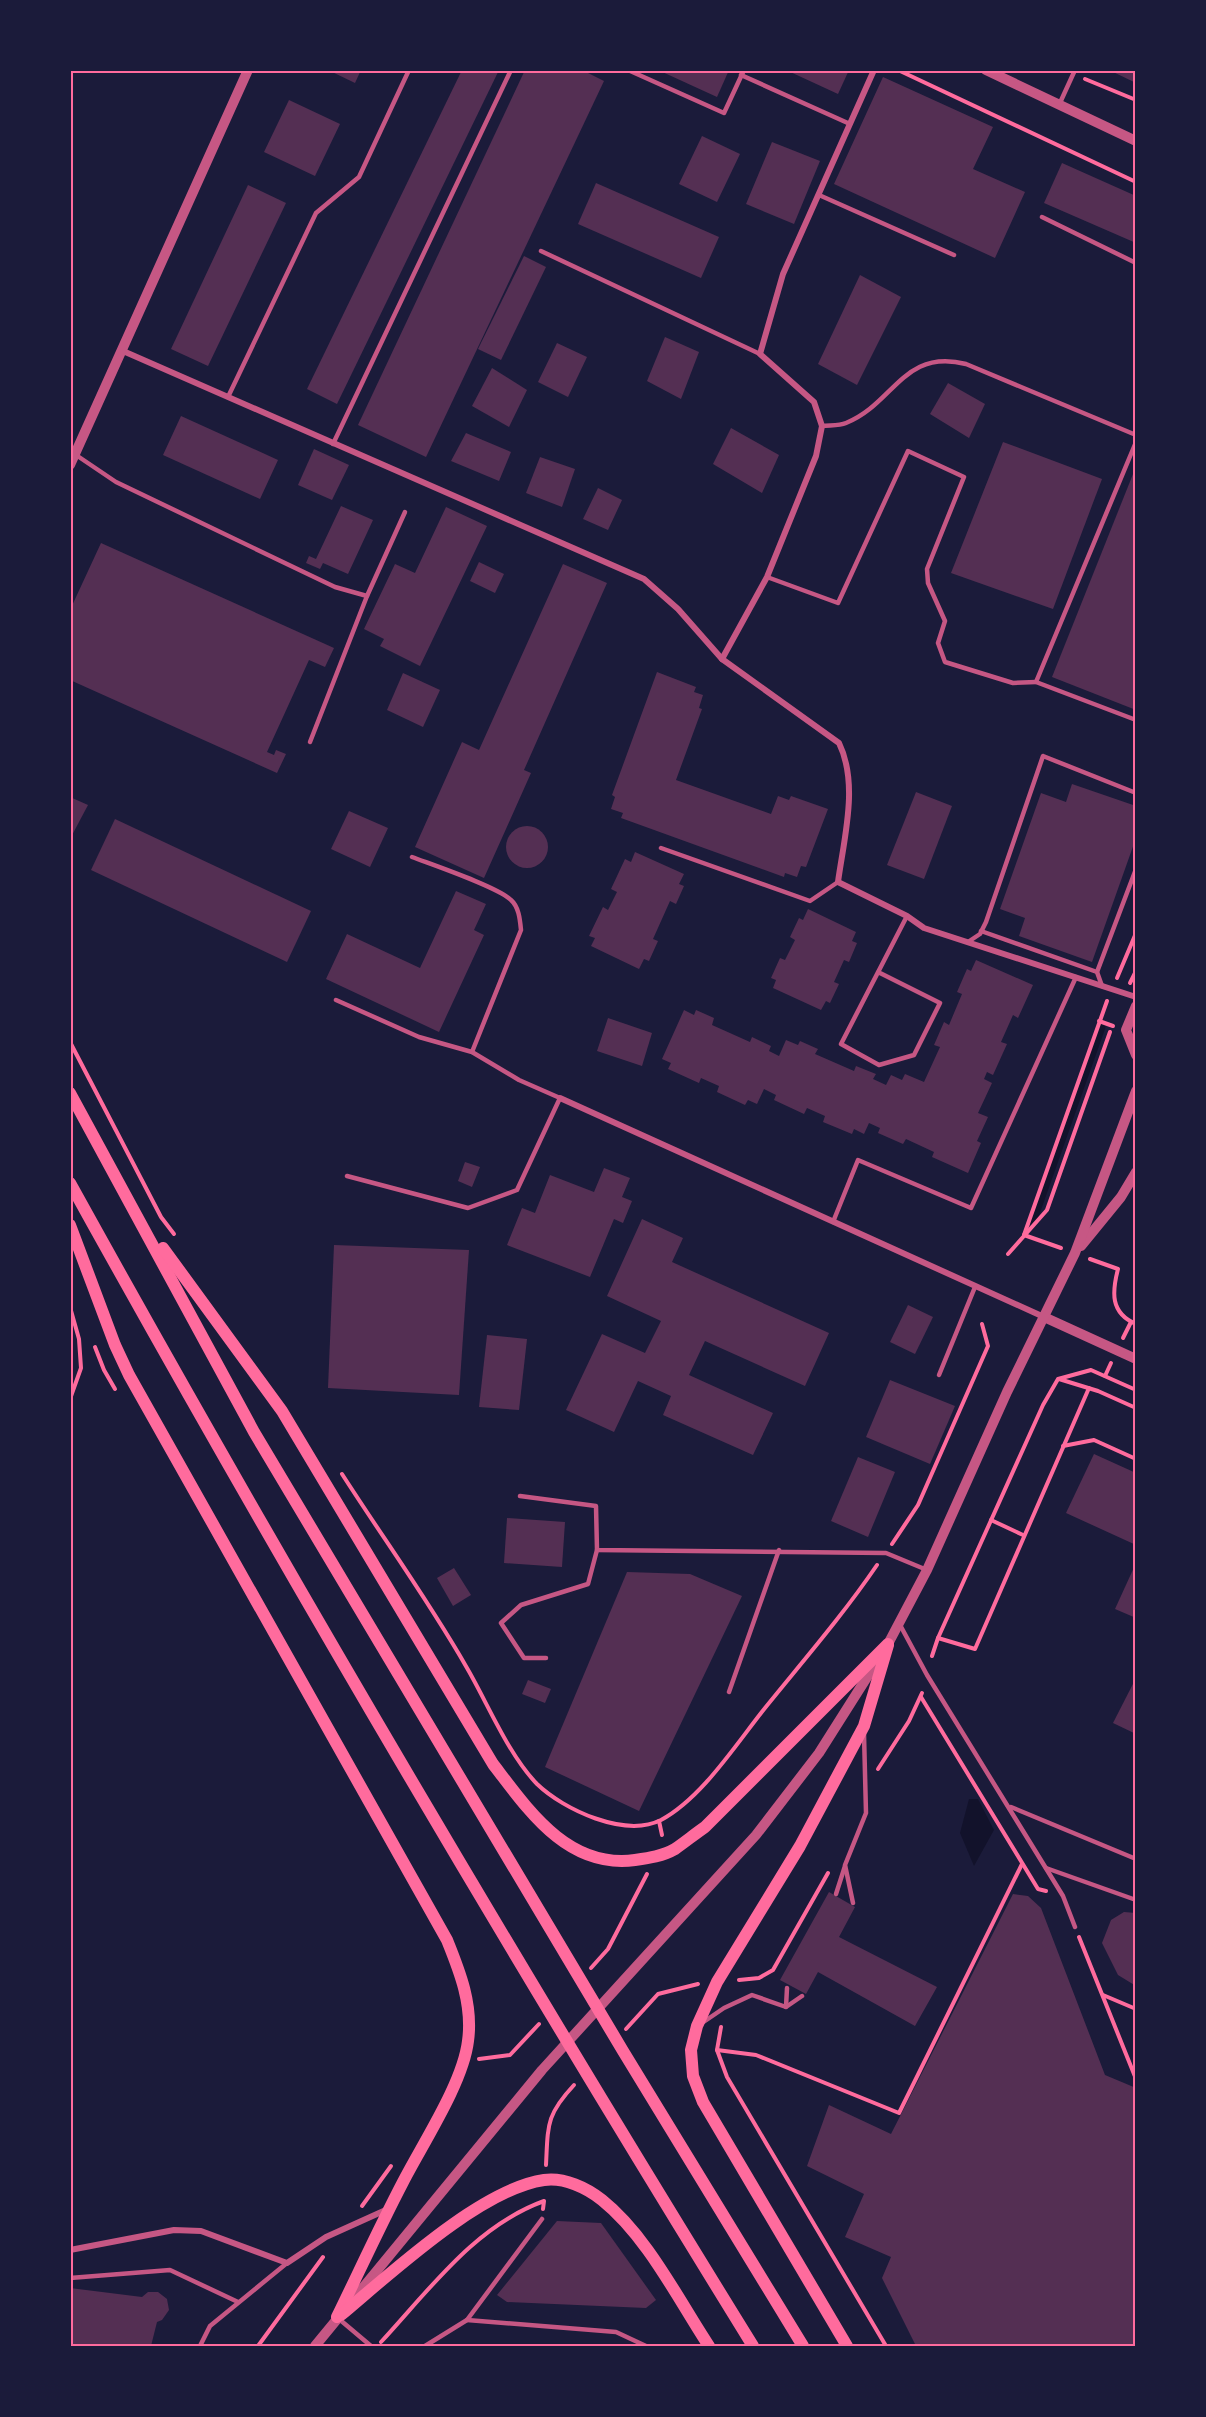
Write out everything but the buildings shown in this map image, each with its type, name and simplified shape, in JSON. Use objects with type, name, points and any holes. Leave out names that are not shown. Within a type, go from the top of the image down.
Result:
[{"type":"main road","points":[[70,1093],[137,1212],[254,1432],[617,2042],[803,2346]]},
{"type":"main road","points":[[70,1183],[225,1462],[511,1950],[753,2346]]},
{"type":"main road","points":[[137,1212],[282,1411],[493,1764],[531,1814],[558,1840],[591,1856],[624,1862],[653,1858],[674,1850],[705,1827],[888,1644]]},
{"type":"main road","points":[[70,1225],[115,1345],[129,1375],[447,1940],[463,1980],[469,2014],[468,2042],[463,2061],[447,2099],[389,2209],[338,2317]]},
{"type":"main road","points":[[847,2346],[703,2102],[693,2076],[691,2050],[697,2026],[717,1982],[800,1846],[864,1726],[888,1644]]},
{"type":"main road","points":[[338,2317],[428,2243],[493,2199],[518,2186],[546,2180],[572,2182],[602,2199],[629,2227],[709,2346]]},
{"type":"street","points":[[72,457],[123,351],[248,70]]},
{"type":"street","points":[[722,659],[767,577],[816,456],[822,426],[813,402],[760,354],[783,274],[874,70]]},
{"type":"street","points":[[986,70],[1136,141]]},
{"type":"street","points":[[123,351],[644,579],[678,609],[722,659],[839,743],[847,760],[848,811],[838,882],[907,916],[924,928],[1136,997]]},
{"type":"street","points":[[1136,1006],[1126,1030],[1136,1055]]},
{"type":"street","points":[[315,2346],[542,2070],[756,1835],[819,1753],[888,1644],[927,1570],[1075,1253],[1136,1091]]},
{"type":"street","points":[[560,1098],[1136,1359]]},
{"type":"street","points":[[1075,1253],[1121,1197],[1136,1172]]},
{"type":"street","points":[[70,2250],[174,2230],[201,2231],[287,2262],[346,2226],[389,2209]]},
{"type":"lane","points":[[227,398],[316,213],[359,177],[410,70]]},
{"type":"lane","points":[[333,444],[511,70]]},
{"type":"lane","points":[[628,70],[724,113],[742,73],[850,124]]},
{"type":"lane","points":[[1059,105],[1074,73]]},
{"type":"lane","points":[[819,195],[954,255]]},
{"type":"lane","points":[[1042,217],[1136,263]]},
{"type":"lane","points":[[541,251],[760,354]]},
{"type":"lane","points":[[822,426],[845,424],[880,400],[920,366],[946,359],[966,364],[1136,435]]},
{"type":"lane","points":[[1036,682],[1136,442]]},
{"type":"lane","points":[[767,577],[838,603],[908,451],[963,477],[927,569],[928,583],[945,621],[938,643],[945,662],[1013,683],[1036,682],[1136,720]]},
{"type":"lane","points":[[72,457],[116,482],[335,586],[367,596]]},
{"type":"lane","points":[[310,742],[367,596],[405,512]]},
{"type":"lane","points":[[968,942],[981,931],[1043,756],[1136,793]]},
{"type":"lane","points":[[661,848],[810,901],[838,882]]},
{"type":"lane","points":[[412,856],[497,892],[511,900],[519,912],[521,930],[472,1052]]},
{"type":"lane","points":[[1102,986],[1097,972],[1136,869]]},
{"type":"lane","points":[[878,972],[940,1002],[914,1055],[879,1065],[841,1044],[878,972],[907,916]]},
{"type":"lane","points":[[981,931],[1097,972]]},
{"type":"lane","points":[[832,1222],[858,1160],[971,1208],[1076,977]]},
{"type":"lane","points":[[336,1000],[419,1037],[472,1052],[519,1080],[560,1098],[517,1190],[468,1208],[347,1176]]},
{"type":"lane","points":[[939,1375],[975,1287]]},
{"type":"lane","points":[[520,1496],[596,1506],[597,1550],[588,1584],[521,1605],[501,1623],[524,1658],[546,1658]]},
{"type":"lane","points":[[597,1550],[886,1552],[927,1570]]},
{"type":"lane","points":[[729,1692],[779,1550]]},
{"type":"lane","points":[[899,1623],[927,1675],[1047,1868],[1063,1896],[1076,1927]]},
{"type":"lane","points":[[836,1894],[866,1813],[864,1726]]},
{"type":"lane","points":[[1011,1807],[1136,1859]]},
{"type":"lane","points":[[845,1865],[853,1903]]},
{"type":"lane","points":[[1047,1868],[1136,1900]]},
{"type":"lane","points":[[786,2007],[787,1988]]},
{"type":"lane","points":[[697,2026],[724,2008],[752,1995],[786,2007]]},
{"type":"lane","points":[[786,2007],[802,1996]]},
{"type":"lane","points":[[425,2346],[467,2320],[542,2219]]},
{"type":"lane","points":[[200,2346],[210,2326],[287,2262]]},
{"type":"lane","points":[[70,2278],[170,2270],[238,2302]]},
{"type":"lane","points":[[338,2317],[371,2346]]},
{"type":"lane","points":[[467,2320],[616,2332],[646,2346]]},
{"type":"path","points":[[898,70],[1136,182]]},
{"type":"path","points":[[1074,73],[1136,100]]},
{"type":"path","points":[[1024,1235],[1112,990],[1136,933]]},
{"type":"path","points":[[1008,1254],[1047,1210],[1136,970]]},
{"type":"path","points":[[70,1042],[162,1217],[176,1237]]},
{"type":"path","points":[[1024,1235],[1118,1269],[1112,1290],[1115,1307],[1136,1324]]},
{"type":"path","points":[[70,1307],[79,1339],[81,1368],[70,1399]]},
{"type":"path","points":[[340,1471],[466,1665],[523,1766],[538,1785],[574,1808],[614,1826],[636,1827],[659,1821],[683,1806],[723,1761],[861,1588],[886,1552],[918,1505],[988,1346],[982,1324]]},
{"type":"path","points":[[1058,1378],[1091,1370],[1136,1390]]},
{"type":"path","points":[[1058,1378],[1136,1408]]},
{"type":"path","points":[[1058,1378],[938,1638],[921,1697],[1038,1889],[1063,1896]]},
{"type":"path","points":[[938,1638],[975,1649],[1089,1388]]},
{"type":"path","points":[[1063,1446],[1094,1440],[1136,1459]]},
{"type":"path","points":[[991,1520],[1023,1536]]},
{"type":"path","points":[[659,1821],[662,1835]]},
{"type":"path","points":[[717,2050],[756,2055],[900,2113],[1022,1864]]},
{"type":"path","points":[[602,1956],[608,1949],[648,1872]]},
{"type":"path","points":[[1076,1927],[1136,2079]]},
{"type":"path","points":[[741,1980],[724,2008],[717,2050],[728,2077],[886,2346]]},
{"type":"path","points":[[638,2016],[658,1994],[703,1983]]},
{"type":"path","points":[[1102,1995],[1136,2009]]},
{"type":"path","points":[[476,2060],[510,2055],[523,2041]]},
{"type":"path","points":[[546,2165],[548,2122],[560,2101]]},
{"type":"path","points":[[346,2226],[398,2156]]},
{"type":"path","points":[[377,2346],[476,2240],[518,2211],[544,2201]]},
{"type":"path","points":[[258,2346],[325,2254]]},
{"type":"shaded area","points":[[969,1799],[978,1799],[994,1830],[974,1866],[960,1833]]},
{"type":"waterway","points":[[1033,1222],[1102,1027]]}]
